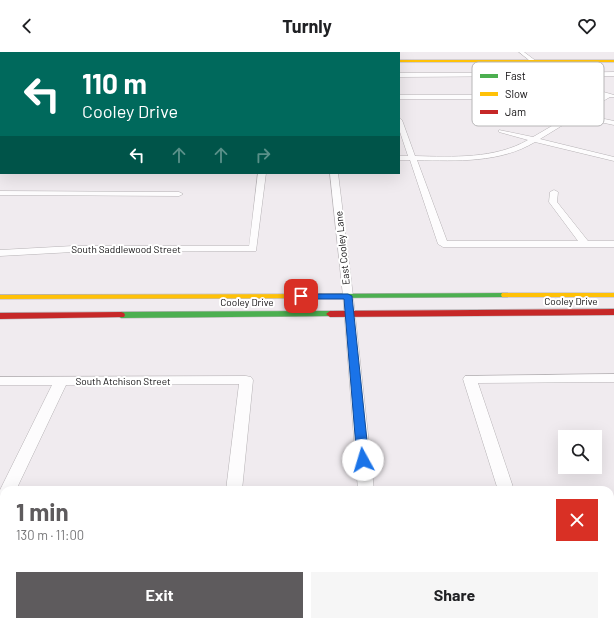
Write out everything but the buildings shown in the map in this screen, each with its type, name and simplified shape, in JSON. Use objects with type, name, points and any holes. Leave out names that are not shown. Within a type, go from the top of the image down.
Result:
[{"type":"street","points":[[521,52],[531,61]]},
{"type":"street","points":[[400,61],[614,62]]},
{"type":"street","points":[[400,74],[472,74]]},
{"type":"street","points":[[400,97],[472,97]]},
{"type":"street","points":[[604,121],[614,123]]},
{"type":"street","points":[[400,123],[444,244],[614,244]]},
{"type":"street","points":[[400,158],[488,156],[512,151],[556,126]]},
{"type":"street","points":[[501,131],[614,159]]},
{"type":"street","name":"South Saddlewood Street","points":[[0,253],[74,249],[252,248],[262,174]]},
{"type":"street","name":"East Cooley Lane","points":[[334,174],[348,296],[366,486]]},
{"type":"street","points":[[554,192],[553,202],[585,244]]},
{"type":"street","points":[[0,193],[179,194]]},
{"type":"street","name":"Cooley Drive","points":[[0,297],[614,295]]},
{"type":"street","name":"Cooley Drive","points":[[0,316],[614,312]]},
{"type":"street","points":[[505,486],[470,379],[614,378]]},
{"type":"street","name":"South Atchison Street","points":[[0,381],[246,380],[234,486]]},
{"type":"street","points":[[10,486],[61,381]]},
{"type":"traffic: fast","points":[[319,296],[505,295]]},
{"type":"traffic: fast","points":[[121,315],[330,314]]},
{"type":"traffic: slow","points":[[400,61],[614,61]]},
{"type":"traffic: slow","points":[[505,295],[614,295]]},
{"type":"traffic: slow","points":[[0,297],[319,296]]},
{"type":"traffic: jam","points":[[330,314],[614,312]]},
{"type":"traffic: jam","points":[[0,316],[121,315]]},
{"type":"route","points":[[301,296],[348,296],[363,460]]}]
